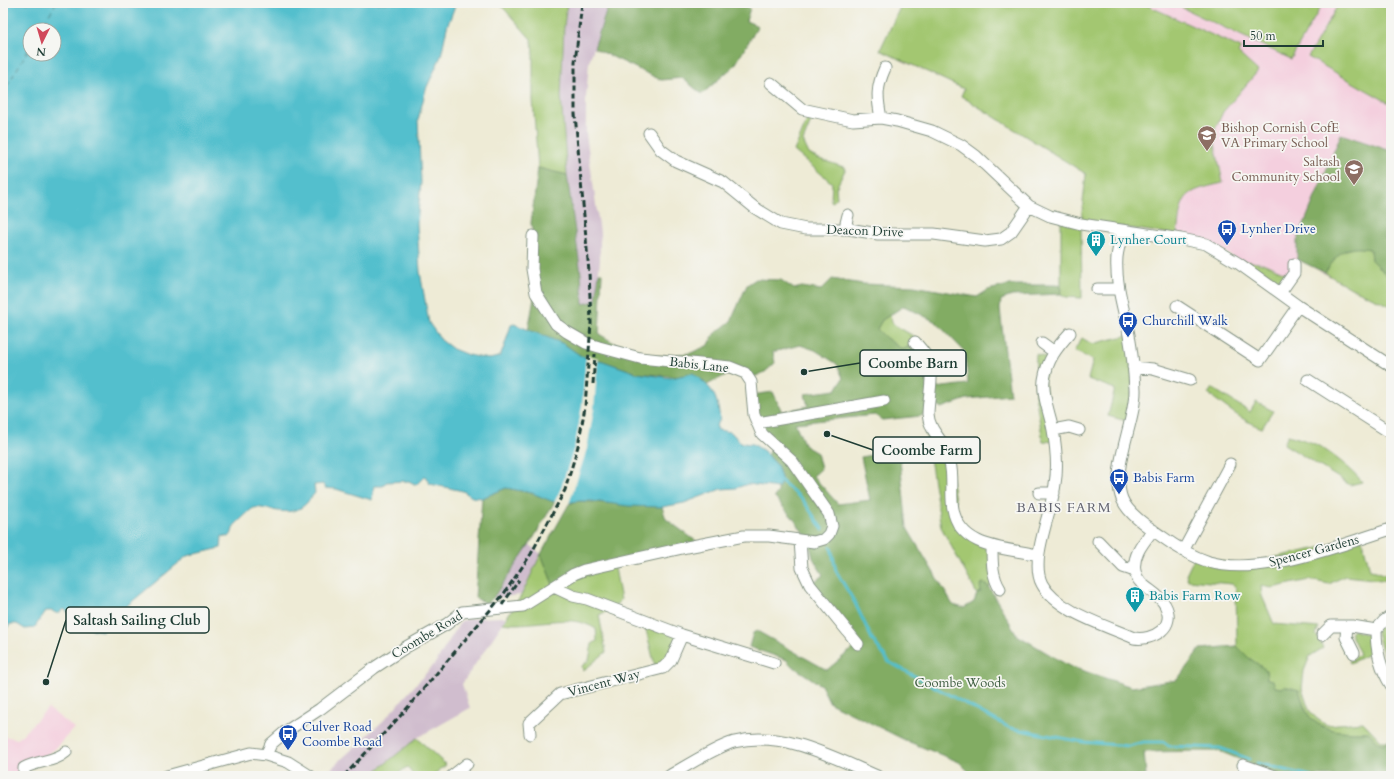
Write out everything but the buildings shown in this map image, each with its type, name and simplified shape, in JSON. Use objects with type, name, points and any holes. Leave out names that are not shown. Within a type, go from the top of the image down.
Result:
[{"type":"street","points":[[881,118],[877,97],[879,81],[884,68]]},
{"type":"street","points":[[771,83],[802,109],[852,120],[881,118],[932,131],[961,145],[976,156],[1029,206],[1069,222],[1206,244],[1238,263],[1298,306],[1391,366]]},
{"type":"street","name":"Deacon Drive","points":[[649,133],[658,153],[723,182],[754,208],[781,224],[806,229],[850,229],[878,234],[934,234],[985,241],[1001,239],[1011,232],[1029,206]]},
{"type":"street","points":[[848,215],[846,223],[850,229]]},
{"type":"street","name":"Spencer Gardens","points":[[1123,230],[1118,257],[1118,289],[1129,335],[1135,390],[1133,409],[1121,463],[1120,482],[1122,499],[1134,514],[1153,530],[1183,551],[1210,562],[1238,565],[1260,565],[1286,561],[1391,529]]},
{"type":"street","name":"Babis Lane","points":[[533,236],[532,268],[536,293],[556,324],[599,348],[640,358],[730,367],[745,373],[751,382],[754,415],[762,434],[792,462],[829,514],[832,526],[829,534],[824,539],[814,542],[800,541]]},
{"type":"street","points":[[1280,293],[1294,273],[1294,264]]},
{"type":"street","points":[[1097,290],[1118,289]]},
{"type":"street","points":[[1177,306],[1260,360],[1298,306]]},
{"type":"street","points":[[1070,333],[1053,352],[1044,380],[1046,400],[1053,430],[1056,464],[1054,493],[1038,555],[1041,583],[1049,596],[1058,604],[1134,638],[1142,639],[1156,636],[1163,630],[1168,622],[1168,612],[1160,598],[1137,579],[1134,571],[1135,558],[1140,547],[1153,530]]},
{"type":"street","points":[[915,342],[929,360],[931,373],[928,413],[930,424],[947,451],[952,469],[953,509],[959,526],[971,538],[992,547],[1038,555]]},
{"type":"street","points":[[1042,343],[1053,352]]},
{"type":"street","points":[[1133,367],[1153,369],[1190,380]]},
{"type":"street","points":[[1308,380],[1391,432]]},
{"type":"street","points":[[757,423],[884,401]]},
{"type":"street","points":[[1053,430],[1068,427],[1079,430]]},
{"type":"street","points":[[947,451],[970,452]]},
{"type":"street","points":[[1183,551],[1230,464]]},
{"type":"street","points":[[1039,493],[1054,493]]},
{"type":"street","name":"Coombe Road","points":[[266,755],[271,744],[285,732],[320,709],[374,668],[406,647],[448,624],[462,612],[523,606],[574,574],[584,570],[687,547],[744,536],[769,536],[800,541]]},
{"type":"street","points":[[800,541],[802,568],[810,585],[858,644]]},
{"type":"street","points":[[1098,541],[1123,567],[1134,571]]},
{"type":"street","points":[[992,547],[992,565],[995,580],[1000,589]]},
{"type":"street","points":[[554,587],[573,596],[587,599],[741,659],[774,663]]},
{"type":"street","points":[[1391,616],[1376,630],[1376,650],[1384,674],[1391,685]]},
{"type":"street","points":[[1322,635],[1331,626],[1348,626],[1376,630]]},
{"type":"street","points":[[1348,626],[1346,637],[1354,653]]},
{"type":"street","name":"Vincent Way","points":[[530,734],[529,723],[560,694],[663,668],[671,660],[682,635]]},
{"type":"street","points":[[669,776],[733,743],[754,739],[771,739],[794,743],[877,776]]},
{"type":"street","points":[[24,776],[24,768],[35,762],[54,759],[66,752]]},
{"type":"street","points":[[167,776],[251,753],[266,755],[288,762],[310,776]]},
{"type":"street","points":[[452,776],[467,764]]},
{"type":"street","points":[[1249,764],[1275,776]]},
{"type":"shaded area","points":[[567,3],[609,3],[589,62],[586,97],[586,134],[600,233],[600,260],[596,301],[583,305],[581,274],[567,175],[561,96],[564,26]]},
{"type":"shaded area","points":[[928,3],[1391,3],[1391,306],[1351,288],[1297,259],[1297,251],[1296,270],[1292,276],[1238,260],[1208,241],[1081,221],[1086,174],[961,96],[964,89],[902,61]]},
{"type":"shaded area","points":[[529,544],[541,554],[521,595],[493,598]]},
{"type":"shaded area","points":[[507,617],[462,684],[470,708],[417,738],[370,776],[323,776],[383,721],[436,662],[461,621],[476,618]]},
{"type":"shaded area","points":[[48,708],[74,728],[55,749],[35,762],[24,776],[3,776],[3,736],[18,739]]},
{"type":"green space","points":[[499,3],[567,3],[564,26],[561,96],[567,175],[538,168],[533,100],[533,52],[531,39]]},
{"type":"green space","points":[[609,3],[738,3],[750,8],[746,21],[758,26],[735,65],[702,94],[682,78],[661,80],[594,48]]},
{"type":"green space","points":[[902,3],[1142,3],[1241,48],[1238,53],[1258,71],[1223,112],[1213,134],[1223,183],[1199,189],[1186,197],[1181,211],[1177,235],[1081,221],[1086,174],[961,96],[964,89],[880,50]]},
{"type":"green space","points":[[1172,3],[1323,3],[1291,59]]},
{"type":"green space","points":[[1339,3],[1391,3],[1391,104],[1308,57]]},
{"type":"green space","points":[[811,111],[815,112],[803,141],[809,154],[846,168],[836,188],[837,198],[833,202],[831,201],[832,183],[794,151]]},
{"type":"green space","points":[[1341,134],[1391,151],[1391,214],[1384,235],[1391,252],[1391,279],[1371,260],[1370,249],[1348,249],[1338,255],[1325,273],[1297,259],[1297,241]]},
{"type":"green space","name":"Coombe Woods","points":[[538,168],[567,175],[581,274],[583,304],[596,301],[599,273],[602,273],[599,334],[640,358],[691,353],[709,345],[714,334],[731,321],[747,285],[756,279],[781,280],[794,289],[802,287],[821,290],[832,279],[863,284],[914,286],[977,297],[988,290],[1009,285],[1060,285],[1061,294],[1012,296],[1001,300],[1000,309],[1010,395],[967,399],[941,408],[935,405],[935,388],[968,384],[965,352],[936,322],[904,306],[882,320],[877,329],[886,338],[903,350],[915,342],[929,360],[929,410],[921,416],[882,420],[875,415],[795,423],[805,446],[817,453],[821,469],[813,476],[838,504],[870,500],[861,457],[899,451],[907,528],[953,605],[964,608],[974,602],[977,594],[981,592],[980,585],[983,583],[989,587],[1017,635],[1069,666],[1132,687],[1177,680],[1200,649],[1237,646],[1249,658],[1266,670],[1267,679],[1273,680],[1275,687],[1280,688],[1285,686],[1299,690],[1306,711],[1317,724],[1333,730],[1368,732],[1380,744],[1391,740],[1391,776],[1275,776],[1219,751],[1144,752],[1146,776],[990,776],[969,772],[959,762],[907,741],[830,703],[821,685],[789,664],[787,660],[749,647],[753,633],[757,631],[827,670],[858,644],[810,585],[823,575],[813,558],[809,541],[793,518],[774,497],[778,492],[778,488],[782,481],[777,465],[768,455],[774,445],[762,434],[752,395],[773,392],[782,412],[808,406],[805,394],[836,390],[843,378],[837,364],[815,350],[800,345],[773,352],[775,363],[765,372],[749,379],[745,373],[726,375],[707,385],[701,379],[637,373],[603,361],[581,356],[564,344],[528,331],[535,293],[533,236],[531,223]]},
{"type":"green space","points":[[1061,219],[1081,224],[1082,298],[1066,297],[1061,294]]},
{"type":"green space","points":[[1356,247],[1370,249],[1371,260],[1391,279],[1391,306],[1351,288],[1325,273],[1337,253]]},
{"type":"green space","points":[[1238,260],[1265,264],[1292,276],[1281,290]]},
{"type":"green space","points":[[890,315],[893,324],[915,337],[915,342],[903,350],[886,338],[877,329],[882,320]]},
{"type":"green space","points":[[1129,335],[1133,367],[1130,422],[1108,416],[1115,389],[1088,379],[1093,360],[1074,351],[1082,338],[1092,344]]},
{"type":"green space","points":[[1036,354],[1050,359],[1044,380],[1055,442],[1043,441],[1035,395]]},
{"type":"green space","points":[[1212,388],[1250,412],[1256,402],[1273,411],[1262,428],[1241,417],[1208,394]]},
{"type":"green space","points":[[930,423],[947,451],[959,526],[992,547],[995,580],[989,587],[983,583],[981,592],[977,594],[941,527],[926,433]]},
{"type":"green space","points":[[1288,435],[1309,441],[1320,447],[1347,467],[1362,482],[1350,485],[1284,444]]},
{"type":"green space","points":[[506,488],[532,493],[555,501],[533,539],[493,598],[486,603],[475,598],[482,498]]},
{"type":"green space","points":[[578,501],[662,507],[666,519],[700,544],[627,560],[554,587],[541,554],[569,504]]},
{"type":"green space","points":[[1362,539],[1370,570],[1391,577],[1391,581],[1345,576],[1329,584],[1309,580],[1272,588],[1261,586],[1262,596],[1274,624],[1319,628],[1316,634],[1323,648],[1310,656],[1304,671],[1302,689],[1309,710],[1316,718],[1326,725],[1363,722],[1381,741],[1389,741],[1385,743],[1380,743],[1368,732],[1333,730],[1317,724],[1306,711],[1299,690],[1275,687],[1267,680],[1266,670],[1249,658],[1237,646],[1236,587],[1232,584],[1188,580],[1186,575],[1195,556],[1238,565]]},
{"type":"green space","points":[[541,554],[554,587],[614,563],[621,600],[611,609],[599,615],[606,652],[583,671],[582,666],[589,660],[592,644],[597,641],[596,629],[574,621],[551,621],[527,624],[503,623],[521,596]]},
{"type":"green space","points":[[1391,616],[1391,639],[1385,644],[1391,661],[1391,679],[1376,630]]},
{"type":"green space","points":[[644,622],[682,635],[674,654],[656,670]]},
{"type":"green space","points":[[1353,630],[1368,635],[1371,638],[1369,654],[1350,663],[1349,661],[1360,654],[1350,633]]},
{"type":"green space","points":[[417,738],[446,765],[432,776],[414,776],[407,767],[395,776],[370,776]]},
{"type":"water","points":[[3,3],[456,3],[447,27],[441,56],[426,89],[418,120],[421,182],[417,224],[420,272],[429,323],[441,340],[453,349],[468,355],[489,359],[499,357],[511,325],[514,324],[564,344],[581,356],[603,361],[637,373],[671,378],[693,373],[710,388],[713,393],[720,420],[716,425],[718,430],[731,432],[741,443],[753,444],[764,451],[777,465],[782,481],[778,488],[748,484],[736,488],[721,489],[684,503],[662,507],[628,506],[592,501],[566,503],[551,501],[532,493],[506,488],[482,498],[472,497],[463,491],[430,484],[425,476],[416,485],[409,481],[386,482],[383,486],[374,486],[372,500],[336,489],[325,488],[323,484],[314,485],[315,493],[304,506],[295,510],[288,512],[261,508],[252,509],[234,526],[229,537],[222,536],[221,548],[187,556],[123,609],[103,631],[86,628],[64,609],[58,614],[52,611],[46,611],[34,628],[25,629],[17,624],[10,624],[6,629],[3,638]]},
{"type":"pier","points":[[586,355],[598,358],[594,409],[587,449],[569,504],[554,503],[561,488],[575,445],[582,406]]},
{"type":"waterway","points":[[780,480],[803,500],[823,530]]},
{"type":"waterway","points":[[831,547],[836,571],[855,603],[872,639],[889,662],[1010,728],[1083,742],[1129,746],[1143,742],[1164,742],[1169,746],[1220,748],[1249,759]]},
{"type":"waterway","points":[[1257,763],[1311,776]]},
{"type":"ferry route","points":[[45,22],[56,3]]},
{"type":"ferry route","points":[[3,93],[22,61]]},
{"type":"railway","points":[[344,776],[403,713],[503,595],[531,554],[565,490],[578,446],[585,407],[591,323],[589,272],[575,114],[575,62],[582,3]]},
{"type":"railway","points":[[593,384],[595,354]]},
{"type":"railway","points":[[502,605],[519,580]]},
{"type":"place","name":"Bishop Cornish CofE VA Primary School","points":[[1207,152]]},
{"type":"place","name":"Saltash Community School","points":[[1354,186]]},
{"type":"place","name":"Lynher Drive","points":[[1227,246]]},
{"type":"place","name":"Lynher Court","points":[[1096,257]]},
{"type":"place","name":"Churchill Walk","points":[[1128,338]]},
{"type":"place","name":"Coombe Barn","points":[[804,372]]},
{"type":"place","name":"Coombe Farm","points":[[827,434]]},
{"type":"place","name":"Babis Farm","points":[[1119,495]]},
{"type":"place","name":"Babis Farm Row","points":[[1135,613]]},
{"type":"place","name":"Saltash Sailing Club","points":[[46,682]]},
{"type":"place","name":"Culver Road Coombe Road","points":[[288,751]]},
{"type":"district","name":"BABIS FARM","points":[[1064,507]]}]
